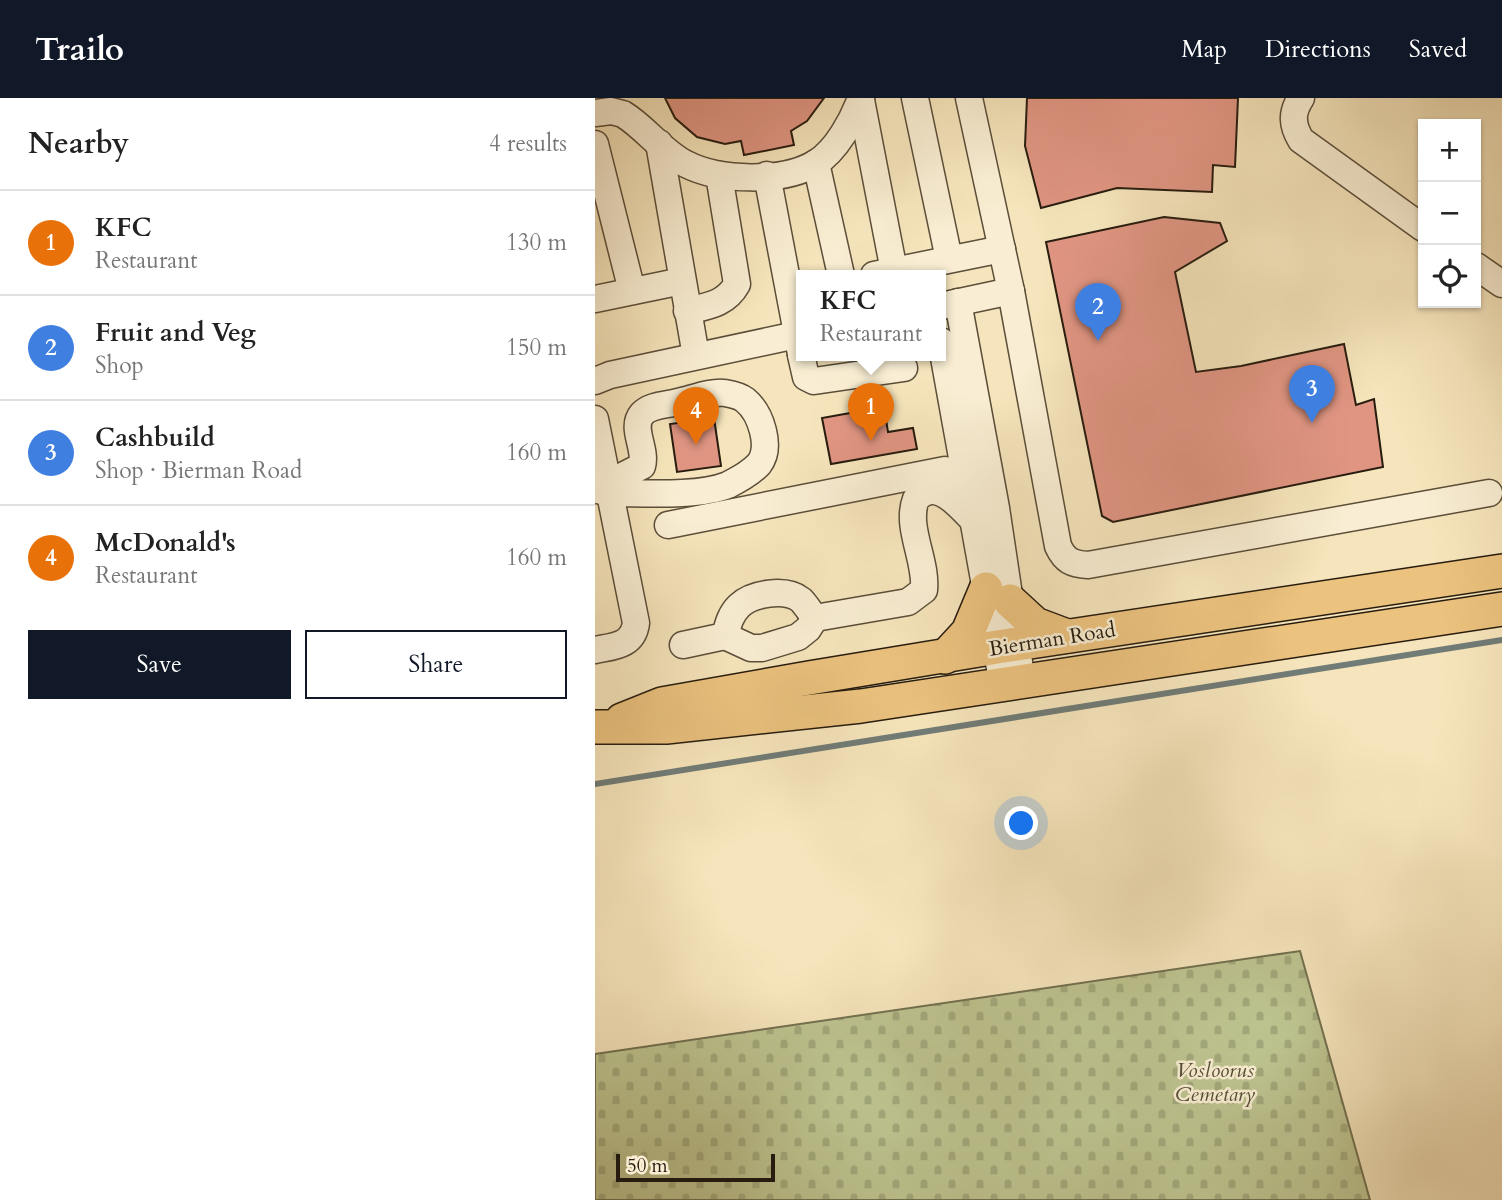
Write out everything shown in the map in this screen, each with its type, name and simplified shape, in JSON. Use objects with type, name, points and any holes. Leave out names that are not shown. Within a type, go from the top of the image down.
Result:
[{"type":"main road","name":"Bierman Road","points":[[601,726],[663,704],[1067,636],[1502,571]]},
{"type":"main road","points":[[945,657],[998,595],[1035,624],[1067,636]]},
{"type":"main road","name":"Bierman Road","points":[[601,726],[666,727],[861,706],[1502,609]]},
{"type":"street","points":[[915,98],[949,259]]},
{"type":"street","points":[[969,98],[1011,291],[1058,546],[1063,557],[1075,564],[1114,561],[1489,493]]},
{"type":"street","points":[[1301,98],[1293,113],[1293,122],[1301,140],[1418,224]]},
{"type":"street","points":[[595,113],[611,111],[623,114],[685,164],[719,175],[767,175],[797,171],[816,163],[843,132],[861,99]]},
{"type":"street","points":[[861,99],[884,270]]},
{"type":"street","points":[[659,142],[696,356]]},
{"type":"street","points":[[595,144],[632,292]]},
{"type":"street","points":[[816,163],[840,270]]},
{"type":"street","points":[[687,311],[717,303],[731,295],[737,284],[719,175]]},
{"type":"street","points":[[767,175],[795,291]]},
{"type":"street","points":[[898,270],[1002,249]]},
{"type":"street","points":[[1481,270],[1502,285]]},
{"type":"street","points":[[595,299],[682,281]]},
{"type":"street","points":[[1011,291],[949,304],[1012,684]]},
{"type":"street","points":[[600,376],[696,356],[796,345]]},
{"type":"street","points":[[803,361],[806,377],[814,381],[904,368]]},
{"type":"street","points":[[945,361],[966,476],[985,514]]},
{"type":"street","points":[[722,392],[745,400],[758,419],[765,443],[764,453],[758,464],[743,477],[726,485],[689,491],[603,489],[642,466],[643,454],[637,426],[641,415],[651,408],[722,392]]},
{"type":"street","points":[[595,650],[625,643],[632,638],[636,623],[603,489],[596,427]]},
{"type":"street","points":[[668,525],[945,470],[966,476]]},
{"type":"street","points":[[683,645],[725,636],[751,648],[762,648],[798,637],[808,629],[815,618],[908,603],[924,590],[925,577],[912,516],[912,507],[920,494],[927,491],[941,492],[985,514]]},
{"type":"street","points":[[725,636],[731,616],[737,607],[752,597],[781,594],[795,596],[815,618]]},
{"type":"green space","name":"Vosloorus Cemetary","points":[[1300,951],[1370,1200],[595,1200],[595,1054]]},
{"type":"building","points":[[665,98],[824,98],[807,121],[791,131],[794,145],[744,155],[741,141],[725,144],[697,137],[675,118]]},
{"type":"building","points":[[1027,98],[1238,98],[1235,167],[1213,165],[1212,192],[1117,188],[1041,208],[1025,146]]},
{"type":"building","points":[[1164,217],[1220,223],[1227,241],[1175,272],[1196,372],[1241,366],[1344,344],[1356,405],[1374,399],[1383,467],[1113,522],[1102,516],[1046,242]]},
{"type":"building","points":[[884,407],[888,432],[913,428],[917,449],[831,464],[822,418]]},
{"type":"building","points":[[714,418],[721,466],[677,472],[670,424]]},
{"type":"waterway","points":[[595,784],[1502,640]]},
{"type":"place","name":"Fruit and Veg","points":[[1098,341]]},
{"type":"place","name":"Cashbuild","points":[[1312,423]]},
{"type":"place","name":"KFC","points":[[871,441]]},
{"type":"place","name":"McDonald's","points":[[696,445]]}]
